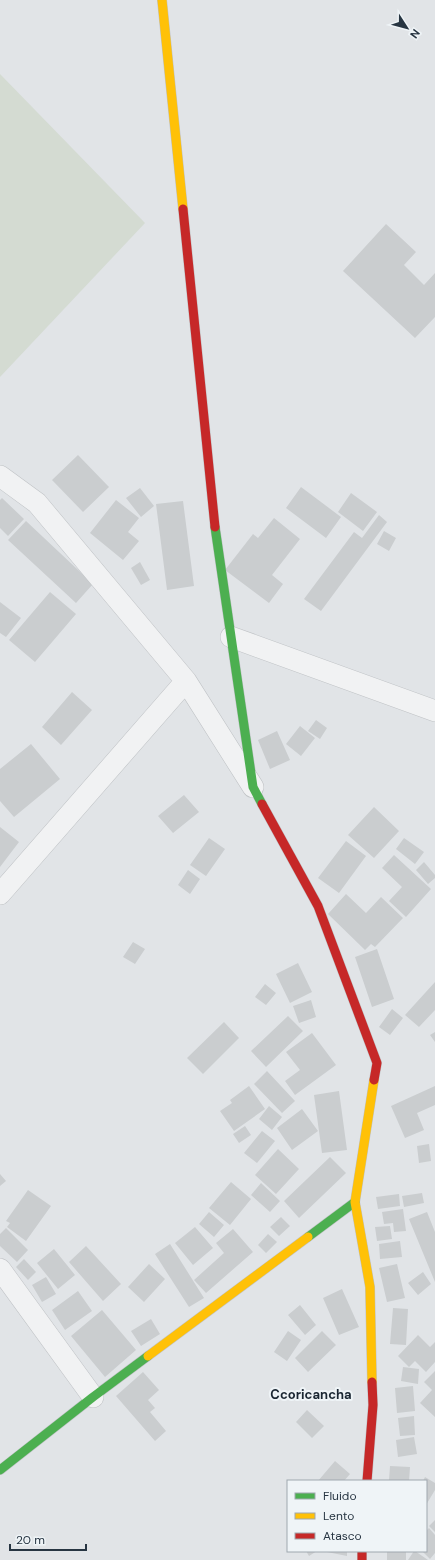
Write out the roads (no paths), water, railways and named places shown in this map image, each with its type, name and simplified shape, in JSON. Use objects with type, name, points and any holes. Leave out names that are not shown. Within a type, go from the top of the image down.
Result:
[{"type":"street","points":[[162,0],[216,532],[253,787]]},
{"type":"street","points":[[0,476],[36,503],[186,681],[253,787],[318,906],[378,1063],[355,1202],[370,1287],[373,1405],[367,1480]]},
{"type":"street","points":[[232,637],[435,711]]},
{"type":"street","points":[[0,894],[186,681]]},
{"type":"street","points":[[0,1470],[93,1397],[355,1202]]},
{"type":"street","points":[[0,1269],[93,1397]]},
{"type":"district","name":"Ccoricancha","points":[[311,1394]]}]
